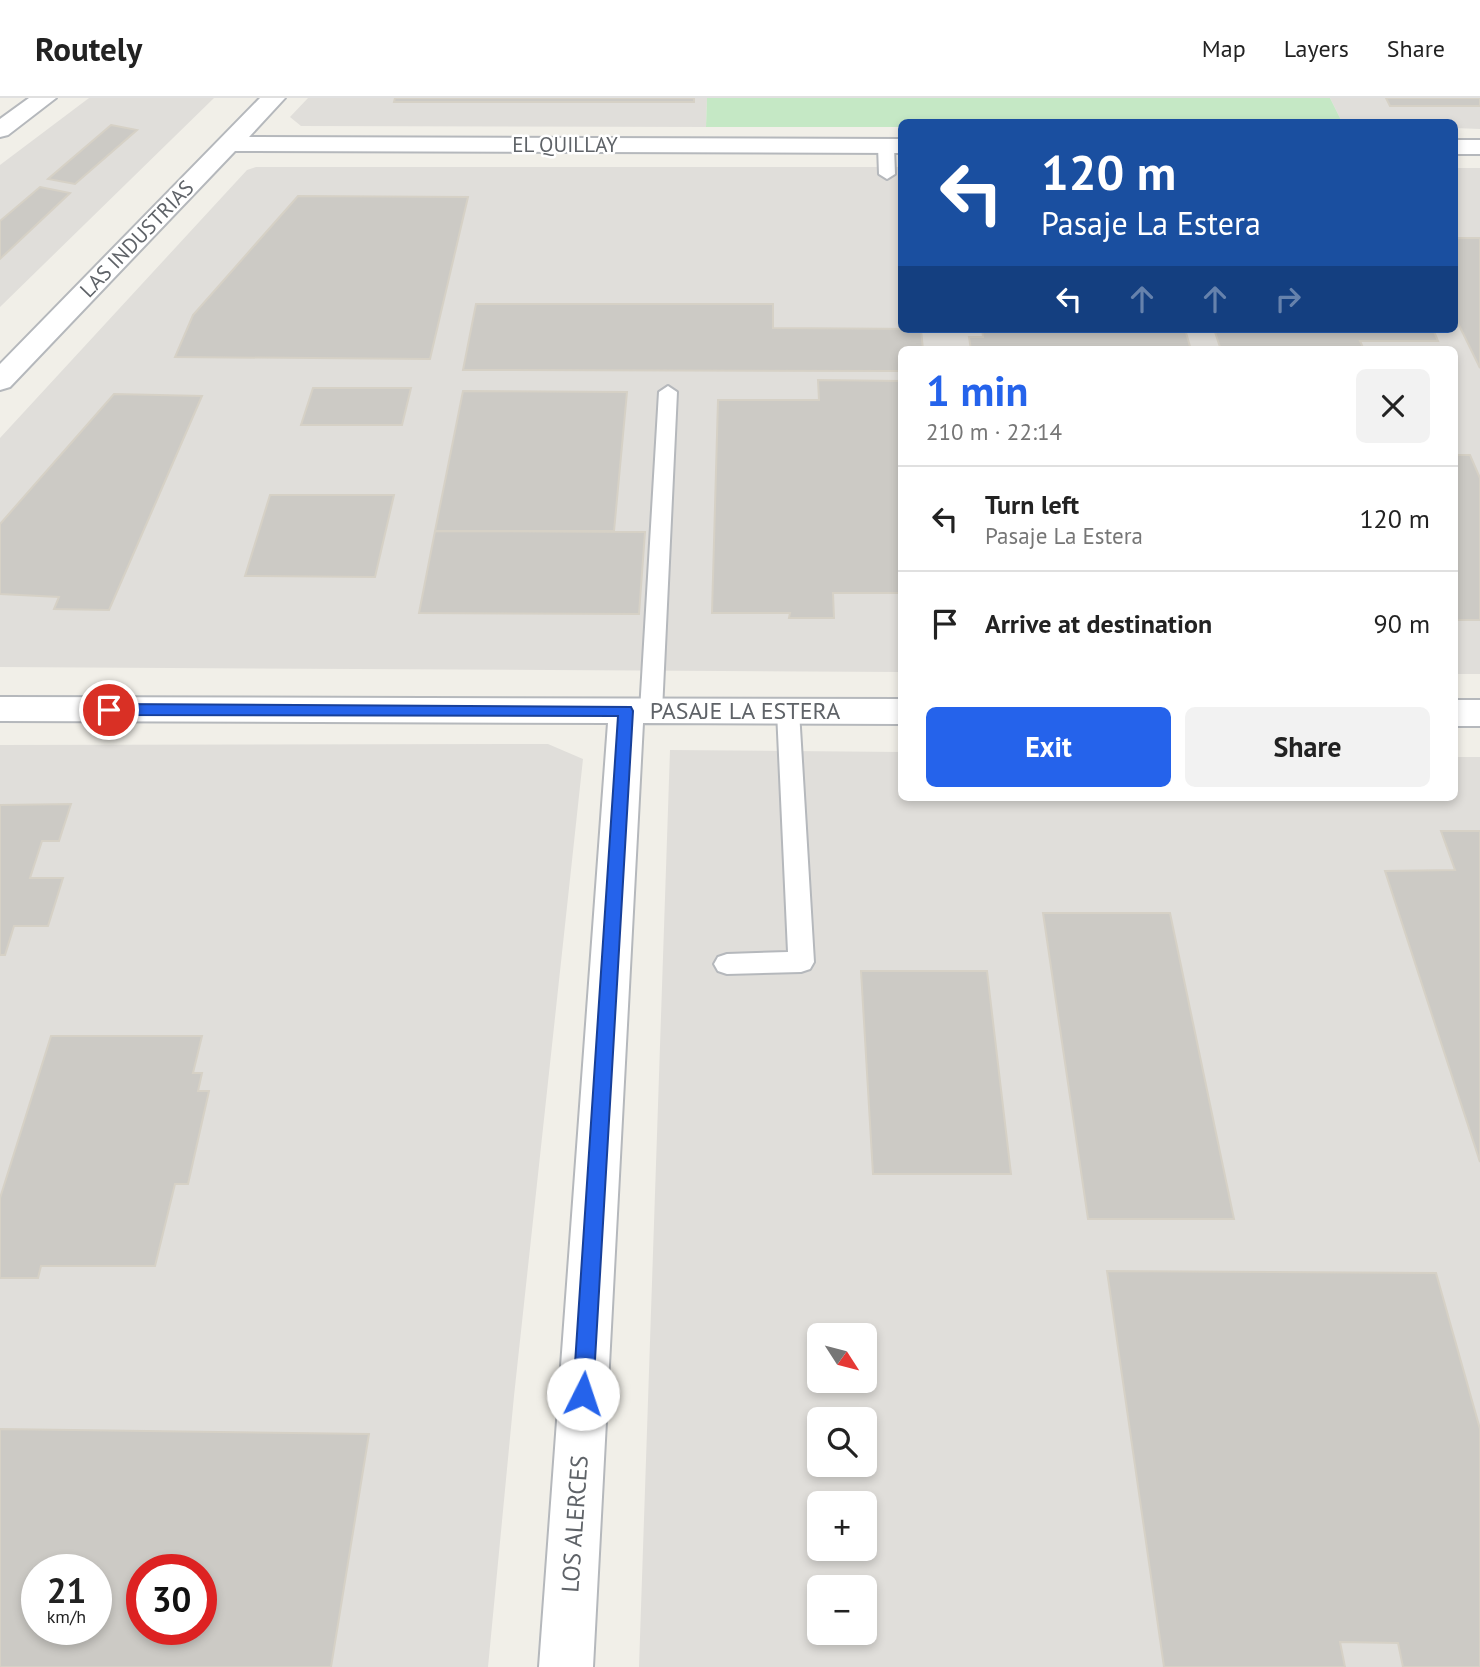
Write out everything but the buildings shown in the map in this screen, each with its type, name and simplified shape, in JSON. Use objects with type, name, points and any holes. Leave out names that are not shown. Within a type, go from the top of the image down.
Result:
[{"type":"street","points":[[0,130],[44,98]]},
{"type":"street","name":"LAS INDUSTRIAS","points":[[0,381],[273,98]]},
{"type":"street","name":"EL QUILLAY","points":[[229,144],[894,146]]},
{"type":"street","points":[[1458,147],[1480,147]]},
{"type":"street","name":"PASAJE LA ESTERA","points":[[0,709],[898,711]]},
{"type":"street","name":"LOS ALERCES","points":[[566,1667],[638,711]]},
{"type":"street","points":[[1458,713],[1480,713]]},
{"type":"lane","points":[[887,174],[894,146]]},
{"type":"lane","points":[[638,711],[668,392]]},
{"type":"lane","points":[[727,964],[801,962],[788,711]]},
{"type":"shaded area","points":[[89,98],[214,98],[0,307],[0,165]]},
{"type":"shaded area","points":[[308,98],[707,98],[706,127],[301,126],[290,117]]},
{"type":"shaded area","points":[[1330,98],[1480,98],[1480,129],[1458,128],[1458,119],[1340,119]]},
{"type":"shaded area","points":[[256,167],[898,167],[898,333],[1458,333],[1458,168],[1480,168],[1480,674],[1458,674],[1458,346],[898,346],[898,672],[0,667],[0,438],[247,170]]},
{"type":"shaded area","points":[[548,744],[583,759],[514,1396],[488,1667],[0,1667],[0,745]]},
{"type":"shaded area","points":[[670,750],[898,752],[898,801],[1458,801],[1458,757],[1480,757],[1480,1667],[639,1667]]},
{"type":"green space","points":[[707,98],[1330,98],[1340,119],[898,119],[898,127],[706,127]]},
{"type":"route","points":[[109,710],[626,711],[583,1394]]}]
